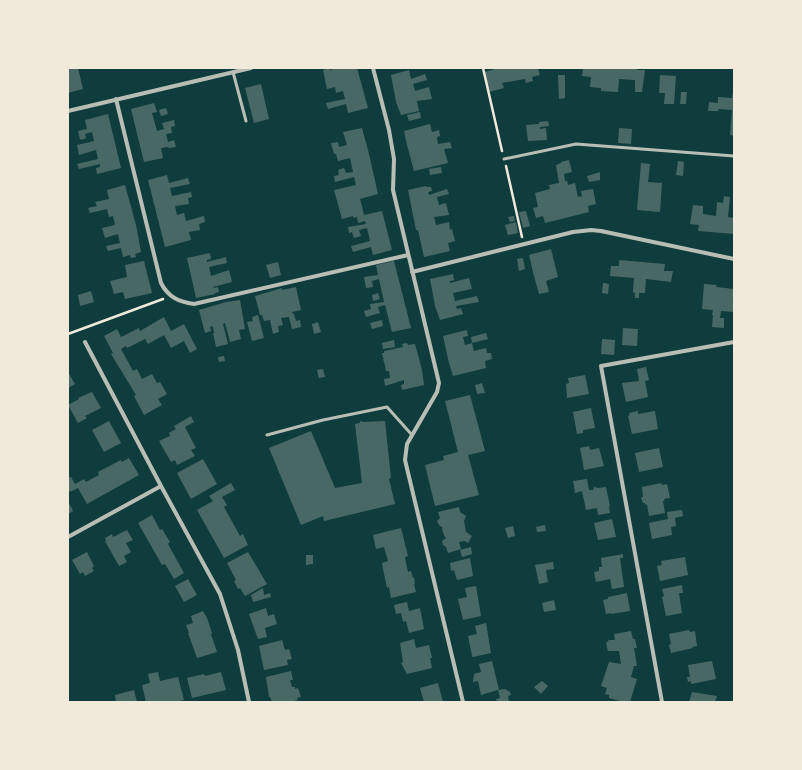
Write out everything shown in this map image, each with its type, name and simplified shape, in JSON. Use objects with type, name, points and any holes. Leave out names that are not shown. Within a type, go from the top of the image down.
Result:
[{"type":"street","points":[[68,111],[251,68]]},
{"type":"street","points":[[373,68],[389,130],[394,159],[393,190],[439,383],[437,392],[408,444],[405,460],[463,702]]},
{"type":"street","points":[[116,99],[161,283],[164,289],[180,302],[194,304],[408,254]]},
{"type":"street","points":[[412,272],[573,232],[591,230],[602,231],[734,259]]},
{"type":"street","points":[[85,342],[220,594],[238,650],[248,702]]},
{"type":"street","points":[[662,702],[601,366],[734,342]]},
{"type":"street","points":[[68,538],[161,486]]},
{"type":"lane","points":[[233,72],[246,121]]},
{"type":"lane","points":[[504,159],[576,144],[734,156]]},
{"type":"lane","points":[[267,435],[323,420],[387,407],[412,435]]},
{"type":"path","points":[[68,334],[162,300]]},
{"type":"building","points":[[68,68],[78,68],[83,89],[68,93]]},
{"type":"building","points":[[330,68],[330,70],[333,68],[357,68],[368,108],[348,113],[346,104],[328,109],[326,103],[345,99],[343,91],[336,93],[335,87],[327,89],[323,70]]},
{"type":"building","points":[[499,68],[541,69],[538,69],[540,75],[532,77],[533,81],[526,83],[525,79],[502,83],[504,88],[489,92],[484,72]]},
{"type":"building","points":[[583,68],[637,68],[637,70],[645,70],[642,92],[635,92],[635,80],[619,79],[618,92],[601,91],[601,88],[590,87],[591,77],[582,76]]},
{"type":"building","points":[[409,70],[411,79],[425,74],[427,80],[413,84],[415,91],[429,87],[432,99],[417,101],[419,111],[401,115],[396,102],[391,75]]},
{"type":"building","points":[[558,75],[565,75],[565,98],[559,99]]},
{"type":"building","points":[[660,75],[676,76],[674,104],[664,104],[665,93],[659,93]]},
{"type":"building","points":[[261,84],[269,119],[254,123],[245,88]]},
{"type":"building","points":[[681,92],[687,92],[686,104],[680,104]]},
{"type":"building","points":[[733,92],[734,136],[730,135],[732,110],[719,109],[718,111],[708,111],[709,102],[718,103],[718,97],[732,98]]},
{"type":"building","points":[[154,103],[157,112],[152,113],[157,131],[164,129],[162,123],[174,120],[175,126],[171,127],[172,133],[166,134],[168,142],[174,140],[176,147],[161,148],[163,158],[144,162],[131,109]]},
{"type":"building","points":[[166,108],[168,114],[161,116],[159,110]]},
{"type":"building","points":[[420,112],[421,118],[409,121],[407,115]]},
{"type":"building","points":[[108,114],[121,168],[97,174],[96,168],[100,167],[100,164],[79,169],[77,164],[98,159],[96,150],[79,155],[77,145],[94,141],[92,132],[85,134],[86,138],[82,140],[80,139],[78,131],[87,129],[85,120]]},
{"type":"building","points":[[548,121],[549,126],[540,127],[540,129],[546,128],[547,140],[528,141],[526,125],[539,124],[539,122]]},
{"type":"building","points":[[430,124],[432,132],[439,130],[440,136],[437,137],[438,144],[450,142],[452,148],[444,149],[448,163],[414,171],[404,131]]},
{"type":"building","points":[[362,128],[378,194],[360,199],[364,215],[382,211],[392,250],[373,255],[371,247],[353,252],[351,246],[370,241],[367,228],[359,230],[361,236],[354,238],[352,232],[349,233],[348,227],[366,224],[365,221],[358,223],[357,217],[353,218],[353,216],[342,219],[334,190],[356,185],[354,177],[335,182],[334,176],[339,175],[338,170],[344,168],[346,173],[353,172],[350,158],[338,161],[331,143],[338,142],[339,147],[347,145],[343,132]]},
{"type":"building","points":[[619,128],[632,129],[631,144],[618,143]]},
{"type":"building","points":[[569,160],[572,172],[564,174],[565,181],[567,181],[568,185],[575,183],[578,197],[582,196],[581,191],[593,189],[596,204],[588,206],[589,212],[545,223],[543,216],[536,218],[533,208],[538,207],[535,193],[550,189],[549,185],[559,183],[556,165]]},
{"type":"building","points":[[678,161],[684,162],[683,176],[676,175]]},
{"type":"building","points":[[641,163],[650,164],[648,182],[662,183],[660,212],[637,210]]},
{"type":"building","points":[[441,167],[442,173],[430,175],[429,169]]},
{"type":"building","points":[[600,172],[600,180],[589,182],[587,176]]},
{"type":"building","points":[[167,175],[169,183],[188,178],[190,184],[170,188],[172,196],[191,192],[192,197],[188,198],[189,204],[175,206],[177,215],[184,213],[186,221],[204,216],[205,222],[199,224],[200,230],[189,232],[191,240],[165,247],[148,180]]},
{"type":"building","points":[[125,185],[136,225],[141,252],[135,254],[136,257],[131,258],[130,255],[123,257],[121,248],[108,251],[106,246],[120,243],[118,234],[105,238],[102,228],[115,225],[113,216],[109,217],[107,209],[90,213],[88,208],[97,206],[95,202],[109,199],[107,190]]},
{"type":"building","points":[[426,186],[431,187],[432,191],[428,192],[429,195],[447,189],[449,194],[437,197],[439,205],[446,203],[449,215],[434,217],[436,225],[449,222],[450,230],[452,229],[455,241],[448,243],[450,251],[424,257],[418,230],[416,230],[408,190]]},
{"type":"building","points":[[724,196],[730,197],[728,217],[734,218],[734,234],[698,231],[699,225],[690,224],[693,205],[703,206],[703,214],[716,216],[717,202],[723,203]]},
{"type":"building","points":[[526,211],[530,226],[523,228],[519,212]]},
{"type":"building","points":[[514,216],[515,221],[510,222],[508,217]]},
{"type":"building","points":[[516,222],[518,233],[508,235],[505,225]]},
{"type":"building","points":[[551,249],[558,277],[546,281],[549,292],[539,294],[529,255]]},
{"type":"building","points":[[210,253],[211,259],[207,260],[207,262],[226,257],[227,263],[209,267],[211,276],[229,270],[232,282],[213,287],[218,287],[219,292],[215,294],[196,298],[187,258]]},
{"type":"building","points":[[523,258],[525,269],[519,271],[517,259]]},
{"type":"building","points":[[619,260],[665,264],[664,271],[673,271],[671,282],[646,279],[645,293],[639,293],[639,298],[635,298],[635,293],[633,292],[634,278],[610,276],[611,266],[619,266]]},
{"type":"building","points":[[144,261],[152,293],[125,299],[123,292],[114,294],[110,281],[127,277],[125,265]]},
{"type":"building","points":[[394,261],[411,328],[392,332],[385,305],[378,307],[380,313],[366,317],[364,311],[371,309],[370,304],[384,302],[379,279],[372,281],[373,287],[366,288],[364,277],[378,275],[376,265]]},
{"type":"building","points":[[278,262],[281,275],[270,278],[266,265]]},
{"type":"building","points":[[453,274],[454,280],[450,281],[450,283],[469,278],[472,289],[453,293],[455,301],[477,296],[479,302],[456,306],[457,309],[461,308],[463,314],[440,320],[435,306],[430,279]]},
{"type":"building","points":[[603,283],[609,284],[608,294],[602,293]]},
{"type":"building","points":[[704,284],[734,289],[734,312],[721,311],[720,318],[724,318],[724,328],[712,327],[713,310],[702,309]]},
{"type":"building","points":[[296,287],[301,310],[292,312],[296,321],[300,320],[301,327],[292,329],[289,317],[281,318],[283,325],[278,326],[279,332],[273,334],[270,320],[264,321],[262,315],[260,315],[255,296],[282,288],[282,290]]},
{"type":"building","points":[[91,291],[94,302],[80,306],[78,295]]},
{"type":"building","points":[[378,293],[380,299],[373,301],[372,295]]},
{"type":"building","points":[[240,300],[245,329],[239,330],[241,339],[230,342],[225,323],[223,324],[228,344],[216,347],[213,326],[210,327],[211,331],[205,333],[199,310],[226,302]]},
{"type":"building","points":[[258,315],[264,338],[252,341],[247,322],[253,321],[252,317]]},
{"type":"building","points":[[164,317],[171,331],[184,324],[197,349],[190,353],[184,341],[171,348],[164,335],[148,344],[145,339],[127,348],[126,346],[121,349],[133,371],[137,369],[142,379],[152,374],[157,383],[160,382],[167,394],[158,399],[162,405],[144,415],[134,396],[136,395],[111,354],[113,353],[104,336],[117,329],[121,337],[139,328],[140,331]]},
{"type":"building","points":[[382,320],[383,326],[372,329],[370,323]]},
{"type":"building","points":[[318,322],[321,332],[314,334],[312,324]]},
{"type":"building","points":[[623,328],[638,329],[637,346],[622,345]]},
{"type":"building","points":[[467,330],[468,336],[463,337],[465,345],[472,343],[474,351],[486,348],[487,353],[491,353],[492,359],[485,361],[486,368],[453,376],[443,336]]},
{"type":"building","points":[[486,333],[488,339],[472,343],[471,337]]},
{"type":"building","points":[[602,339],[615,340],[614,355],[601,354]]},
{"type":"building","points":[[394,340],[395,347],[383,349],[382,343]]},
{"type":"building","points":[[407,343],[408,345],[415,344],[422,370],[424,385],[402,390],[401,385],[404,384],[404,380],[385,386],[384,379],[390,378],[389,371],[386,371],[383,359],[385,358],[383,358],[382,353],[384,353],[384,351],[403,347],[402,344]]},
{"type":"building","points":[[224,356],[225,361],[219,362],[218,357]]},
{"type":"building","points":[[646,367],[649,380],[645,381],[648,397],[626,402],[622,383],[639,381],[637,369]]},
{"type":"building","points":[[323,369],[325,377],[319,378],[317,370]]},
{"type":"building","points":[[68,372],[75,384],[68,388]]},
{"type":"building","points":[[585,375],[589,394],[567,398],[566,384],[569,383],[568,378]]},
{"type":"building","points":[[482,383],[485,393],[477,394],[475,385]]},
{"type":"building","points":[[92,392],[101,408],[85,416],[87,418],[78,423],[68,405],[79,399],[78,398]]},
{"type":"building","points":[[470,395],[485,451],[468,455],[479,495],[435,506],[425,465],[444,460],[443,456],[458,452],[445,401]]},
{"type":"building","points":[[591,408],[595,428],[583,430],[583,433],[577,434],[573,412]]},
{"type":"building","points":[[638,411],[638,414],[655,411],[658,429],[632,434],[628,416],[630,415],[629,413]]},
{"type":"building","points":[[191,416],[194,422],[185,427],[196,448],[191,450],[195,456],[177,465],[175,460],[171,462],[159,441],[170,436],[169,433],[176,429],[174,426]]},
{"type":"building","points":[[109,421],[121,443],[104,452],[92,430]]},
{"type":"building","points":[[360,421],[385,421],[391,478],[389,479],[395,504],[324,521],[323,516],[301,525],[269,448],[311,431],[335,488],[362,483],[355,424],[360,423]]},
{"type":"building","points":[[589,446],[590,450],[599,448],[604,466],[584,470],[580,448]]},
{"type":"building","points":[[659,448],[663,467],[639,472],[635,453]]},
{"type":"building","points":[[129,458],[139,475],[87,504],[78,488],[70,492],[68,488],[68,478],[71,477],[75,484],[84,479],[86,482],[99,475],[98,472],[121,460],[122,462]]},
{"type":"building","points":[[203,459],[217,484],[191,499],[177,473]]},
{"type":"building","points":[[587,479],[589,490],[593,490],[594,487],[606,487],[610,513],[598,515],[597,508],[586,510],[582,491],[575,493],[573,481]]},
{"type":"building","points":[[231,483],[235,490],[222,497],[227,505],[224,507],[240,536],[243,534],[248,545],[224,558],[197,510],[213,501],[209,496]]},
{"type":"building","points":[[661,483],[662,485],[667,484],[670,498],[664,499],[665,501],[663,501],[665,513],[649,516],[647,504],[645,505],[645,503],[643,503],[641,497],[643,497],[642,487]]},
{"type":"building","points":[[68,501],[73,511],[68,514]]},
{"type":"building","points":[[459,507],[460,512],[466,516],[464,521],[466,532],[472,536],[468,543],[465,541],[459,542],[461,549],[448,553],[442,541],[446,538],[442,529],[443,528],[437,521],[440,518],[438,512]]},
{"type":"building","points":[[682,510],[683,516],[675,518],[676,526],[671,527],[672,535],[652,539],[649,523],[668,519],[667,512]]},
{"type":"building","points":[[152,515],[160,530],[162,529],[170,542],[168,544],[184,573],[174,579],[165,564],[162,565],[138,523]]},
{"type":"building","points":[[612,519],[616,537],[598,540],[594,523]]},
{"type":"building","points":[[545,525],[546,531],[537,532],[536,527]]},
{"type":"building","points":[[513,526],[515,536],[508,538],[505,528]]},
{"type":"building","points":[[401,528],[408,556],[405,557],[408,572],[411,571],[413,578],[414,577],[416,592],[391,598],[389,587],[387,588],[382,563],[388,561],[384,547],[376,549],[373,535]]},
{"type":"building","points":[[127,530],[133,540],[126,543],[131,552],[124,556],[127,562],[119,566],[105,541],[105,538],[112,534],[113,537]]},
{"type":"building","points":[[471,547],[472,554],[462,557],[460,550]]},
{"type":"building","points":[[87,552],[94,566],[92,568],[94,571],[85,576],[83,572],[80,574],[72,560]]},
{"type":"building","points":[[248,552],[267,584],[245,596],[240,588],[238,589],[234,581],[236,580],[227,563]]},
{"type":"building","points":[[623,554],[623,558],[620,558],[624,587],[612,589],[610,579],[596,582],[594,572],[599,571],[599,567],[602,567],[601,558]]},
{"type":"building","points":[[306,555],[313,555],[313,564],[306,565]]},
{"type":"building","points":[[685,557],[688,575],[660,581],[657,566],[662,565],[661,561]]},
{"type":"building","points":[[470,558],[473,576],[457,580],[454,570],[451,571],[450,563]]},
{"type":"building","points":[[553,562],[554,569],[546,570],[548,582],[539,584],[535,565]]},
{"type":"building","points":[[188,579],[197,595],[184,602],[175,586]]},
{"type":"building","points":[[682,585],[683,593],[679,593],[682,613],[666,616],[662,589]]},
{"type":"building","points":[[476,586],[481,616],[463,620],[458,599],[467,597],[465,588]]},
{"type":"building","points":[[263,588],[264,595],[270,593],[271,597],[253,602],[251,595]]},
{"type":"building","points":[[627,593],[630,611],[606,614],[603,600],[608,599],[608,597]]},
{"type":"building","points":[[554,600],[556,610],[544,612],[542,603]]},
{"type":"building","points":[[407,602],[409,611],[420,608],[424,629],[409,633],[406,621],[403,622],[401,613],[396,614],[394,605]]},
{"type":"building","points":[[266,608],[268,616],[274,614],[277,624],[265,628],[267,637],[258,639],[249,614]]},
{"type":"building","points":[[203,611],[207,618],[217,652],[197,658],[186,625],[193,623],[191,616]]},
{"type":"building","points":[[486,623],[491,653],[473,657],[468,636],[477,634],[475,626]]},
{"type":"building","points":[[689,630],[690,632],[695,631],[697,646],[671,653],[669,634]]},
{"type":"building","points":[[631,631],[637,648],[634,648],[637,666],[634,666],[631,677],[637,679],[630,702],[623,702],[609,698],[609,695],[605,694],[607,688],[601,686],[609,662],[621,664],[619,651],[608,651],[606,643],[609,640],[615,640],[614,634]]},
{"type":"building","points":[[414,639],[416,648],[429,645],[432,658],[430,658],[432,668],[407,674],[401,663],[403,662],[400,643]]},
{"type":"building","points":[[282,640],[285,650],[289,649],[292,659],[287,660],[288,665],[264,670],[259,646]]},
{"type":"building","points":[[492,661],[499,690],[505,689],[510,692],[511,695],[508,696],[509,702],[497,702],[496,699],[500,698],[498,690],[481,695],[478,681],[473,682],[474,674],[481,672],[479,664]]},
{"type":"building","points":[[712,661],[716,679],[691,684],[691,681],[688,682],[687,677],[690,677],[688,665]]},
{"type":"building","points":[[291,671],[293,680],[290,680],[292,687],[295,687],[295,689],[298,688],[301,697],[297,698],[298,700],[290,702],[272,702],[269,697],[266,677]]},
{"type":"building","points":[[158,672],[160,681],[178,677],[184,700],[176,702],[146,702],[142,685],[150,683],[148,674]]},
{"type":"building","points":[[221,672],[226,690],[192,698],[187,678]]},
{"type":"building","points":[[542,681],[548,686],[541,694],[534,687]]},
{"type":"building","points":[[438,683],[443,702],[424,702],[420,688]]},
{"type":"building","points":[[134,690],[137,702],[116,702],[115,695]]},
{"type":"building","points":[[692,692],[717,696],[715,702],[689,702]]}]
